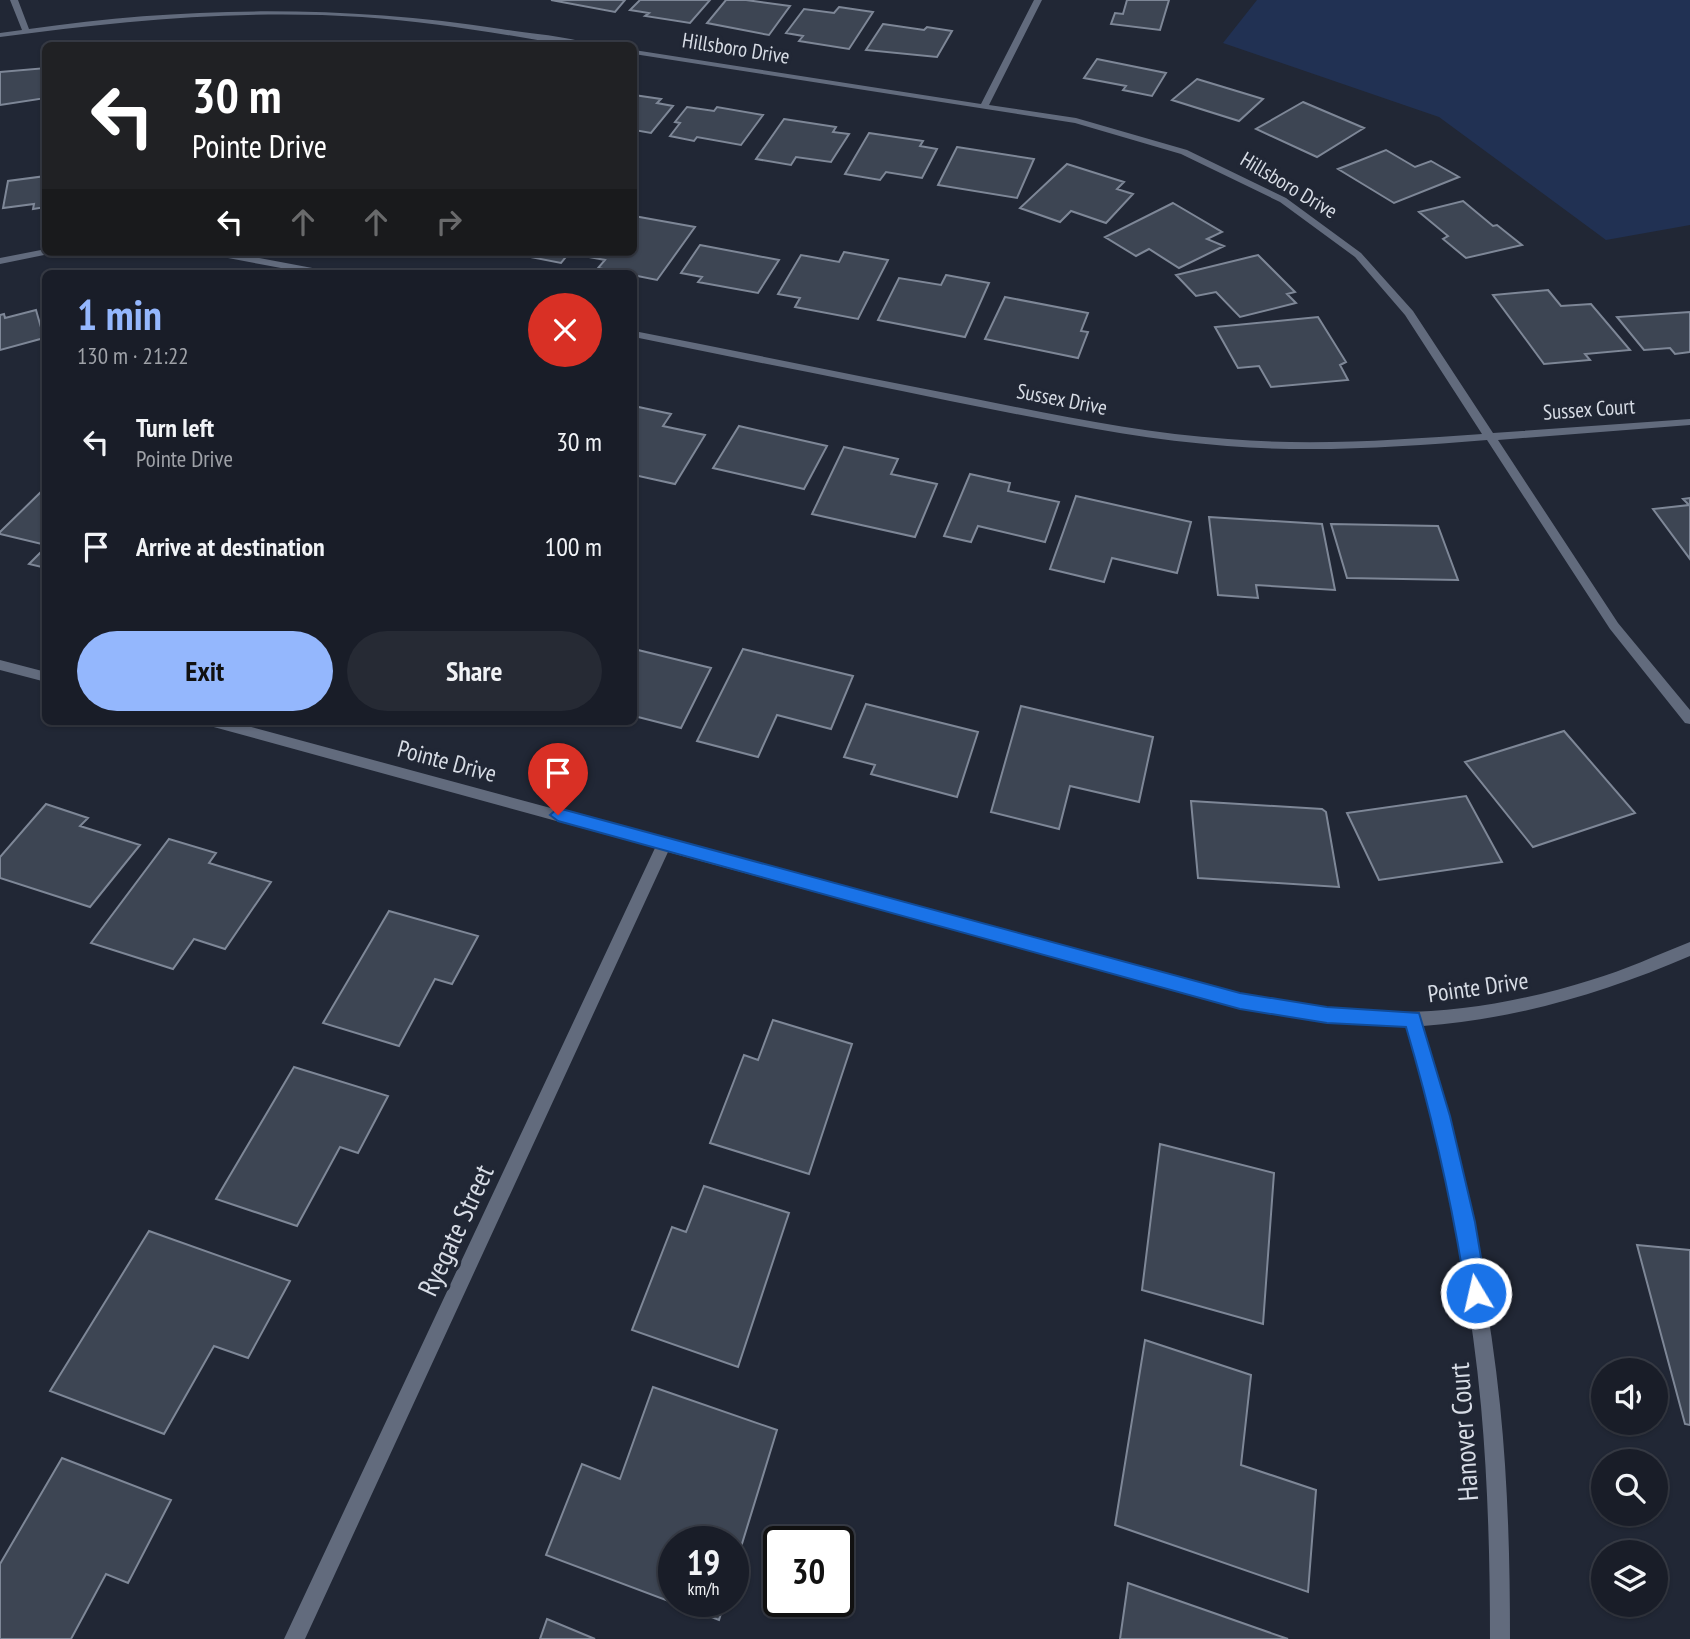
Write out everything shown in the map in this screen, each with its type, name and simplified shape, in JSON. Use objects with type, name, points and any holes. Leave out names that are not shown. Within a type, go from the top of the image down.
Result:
[{"type":"street","points":[[14,0],[26,31]]},
{"type":"street","points":[[984,106],[1038,0]]},
{"type":"street","points":[[0,36],[162,17],[290,13],[424,21],[563,42]]},
{"type":"street","name":"Hillsboro Drive","points":[[637,52],[1076,121],[1148,140],[1219,166],[1283,200],[1331,233],[1382,279],[1409,313],[1614,626],[1690,719]]},
{"type":"street","points":[[0,261],[42,253]]},
{"type":"street","points":[[233,256],[307,270]]},
{"type":"street","name":"Sussex Drive","points":[[637,335],[1160,436],[1229,443],[1310,446],[1389,444],[1490,435]]},
{"type":"street","name":"Sussex Court","points":[[1490,435],[1690,422]]},
{"type":"street","points":[[0,665],[42,676]]},
{"type":"street","name":"Pointe Drive","points":[[224,725],[1240,1001],[1327,1015],[1413,1019],[1518,1009],[1636,974],[1690,949]]},
{"type":"street","name":"Ryegate Street","points":[[294,1639],[664,843]]},
{"type":"street","name":"Hanover Court","points":[[1413,1019],[1441,1116],[1465,1222],[1484,1340],[1496,1468],[1500,1639]]},
{"type":"shaded area","points":[[1257,0],[1690,0],[1690,225],[1606,240],[1439,117],[1223,43]]},
{"type":"building","points":[[551,0],[625,0],[615,12]]},
{"type":"building","points":[[640,0],[710,0],[690,23],[645,16],[649,13],[630,10]]},
{"type":"building","points":[[726,0],[790,6],[769,35],[707,23]]},
{"type":"building","points":[[1127,0],[1169,0],[1160,30],[1111,24],[1115,13],[1123,14]]},
{"type":"building","points":[[839,7],[873,12],[849,49],[799,41],[803,36],[786,33],[804,9],[834,13]]},
{"type":"building","points":[[883,24],[952,31],[937,57],[866,50]]},
{"type":"building","points":[[1097,59],[1166,73],[1152,96],[1123,90],[1126,86],[1084,78]]},
{"type":"building","points":[[42,68],[42,99],[0,105],[0,72]]},
{"type":"building","points":[[1197,79],[1263,99],[1239,121],[1172,100]]},
{"type":"building","points":[[637,95],[661,99],[657,103],[673,106],[651,133],[637,131]]},
{"type":"building","points":[[1303,102],[1364,128],[1317,157],[1256,129]]},
{"type":"building","points":[[687,107],[714,111],[717,107],[763,115],[741,145],[697,137],[694,141],[670,136],[680,123],[675,122]]},
{"type":"building","points":[[784,119],[836,127],[833,132],[849,134],[831,162],[796,157],[791,165],[756,159]]},
{"type":"building","points":[[869,133],[923,141],[920,146],[937,149],[922,178],[886,172],[880,180],[845,174]]},
{"type":"building","points":[[957,147],[1034,159],[1017,198],[938,185]]},
{"type":"building","points":[[1386,150],[1415,167],[1431,161],[1459,177],[1394,203],[1338,169]]},
{"type":"building","points":[[1067,164],[1124,182],[1117,189],[1133,194],[1106,223],[1071,211],[1060,222],[1020,208]]},
{"type":"building","points":[[42,177],[42,208],[33,209],[34,204],[3,208],[8,181]]},
{"type":"building","points":[[1463,201],[1493,226],[1497,225],[1522,245],[1466,258],[1443,239],[1448,236],[1419,212]]},
{"type":"building","points":[[1173,203],[1222,232],[1207,239],[1224,246],[1179,268],[1149,249],[1136,256],[1105,237]]},
{"type":"building","points":[[637,217],[695,227],[657,280],[637,276],[637,270],[598,268],[605,260],[584,256],[637,256]]},
{"type":"building","points":[[700,245],[779,260],[758,293],[698,282],[702,277],[681,273]]},
{"type":"building","points":[[844,252],[888,260],[858,319],[795,307],[800,298],[778,294],[801,255],[839,262]]},
{"type":"building","points":[[1258,255],[1295,292],[1287,294],[1296,303],[1240,317],[1216,292],[1196,296],[1176,275]]},
{"type":"building","points":[[525,256],[567,256],[561,263]]},
{"type":"building","points":[[946,275],[989,283],[965,337],[878,320],[899,278],[941,285]]},
{"type":"building","points":[[1548,290],[1561,306],[1591,304],[1630,350],[1585,354],[1590,360],[1544,364],[1493,295]]},
{"type":"building","points":[[1005,297],[1088,313],[1081,331],[1088,332],[1078,358],[985,339]]},
{"type":"building","points":[[36,310],[42,339],[0,350],[0,315],[4,314],[5,318]]},
{"type":"building","points":[[1690,312],[1690,352],[1675,354],[1670,348],[1644,350],[1617,317]]},
{"type":"building","points":[[1318,317],[1346,362],[1340,365],[1348,380],[1271,387],[1259,366],[1238,368],[1215,327]]},
{"type":"building","points":[[637,407],[671,414],[663,426],[705,435],[675,484],[637,476]]},
{"type":"building","points":[[739,426],[827,446],[804,489],[713,468]]},
{"type":"building","points":[[844,447],[898,459],[891,474],[937,484],[915,537],[812,514]]},
{"type":"building","points":[[970,474],[1010,483],[1008,491],[1059,502],[1045,542],[978,526],[971,542],[944,536]]},
{"type":"building","points":[[42,491],[42,544],[0,532]]},
{"type":"building","points":[[1076,496],[1191,522],[1177,573],[1112,558],[1104,582],[1050,569]]},
{"type":"building","points":[[1690,498],[1690,559],[1653,509],[1689,505],[1683,499]]},
{"type":"building","points":[[1209,517],[1322,524],[1335,590],[1256,585],[1258,598],[1218,595]]},
{"type":"building","points":[[1331,524],[1438,526],[1458,580],[1347,578]]},
{"type":"building","points":[[42,551],[42,567],[29,564]]},
{"type":"building","points":[[743,649],[853,676],[831,729],[777,715],[758,757],[697,741]]},
{"type":"building","points":[[637,650],[711,668],[681,728],[637,717]]},
{"type":"building","points":[[866,704],[978,732],[957,797],[871,774],[875,765],[844,757]]},
{"type":"building","points":[[1021,706],[1153,737],[1139,802],[1070,786],[1059,829],[991,812]]},
{"type":"building","points":[[1564,731],[1635,813],[1533,847],[1465,762]]},
{"type":"building","points":[[1466,796],[1502,862],[1379,880],[1347,813]]},
{"type":"building","points":[[1191,801],[1322,809],[1326,812],[1339,887],[1198,878]]},
{"type":"building","points":[[46,804],[88,818],[80,826],[140,845],[90,907],[0,878],[0,857]]},
{"type":"building","points":[[169,839],[216,853],[209,863],[271,882],[225,949],[194,939],[173,969],[91,943]]},
{"type":"building","points":[[389,911],[478,936],[452,984],[435,979],[399,1046],[323,1023]]},
{"type":"building","points":[[773,1020],[852,1044],[809,1174],[710,1143],[744,1055],[758,1060]]},
{"type":"building","points":[[294,1067],[388,1096],[358,1153],[340,1147],[297,1226],[216,1199]]},
{"type":"building","points":[[1160,1144],[1274,1173],[1263,1324],[1142,1290]]},
{"type":"building","points":[[704,1186],[789,1213],[738,1367],[632,1330],[672,1227],[686,1232]]},
{"type":"building","points":[[149,1231],[290,1281],[248,1358],[214,1346],[164,1434],[50,1391]]},
{"type":"building","points":[[1637,1245],[1690,1250],[1690,1425],[1685,1424]]},
{"type":"building","points":[[1145,1340],[1251,1375],[1241,1465],[1316,1490],[1308,1592],[1115,1525]]},
{"type":"building","points":[[653,1387],[777,1430],[747,1526],[658,1526],[658,1597],[546,1555],[582,1464],[620,1479]]},
{"type":"building","points":[[62,1458],[171,1500],[128,1583],[106,1574],[71,1639],[0,1639],[0,1564]]},
{"type":"building","points":[[1128,1583],[1288,1639],[1120,1639]]},
{"type":"building","points":[[547,1619],[595,1639],[540,1639]]},
{"type":"route","points":[[558,815],[1240,1001],[1327,1015],[1413,1019],[1441,1116],[1465,1222],[1476,1293]]}]
